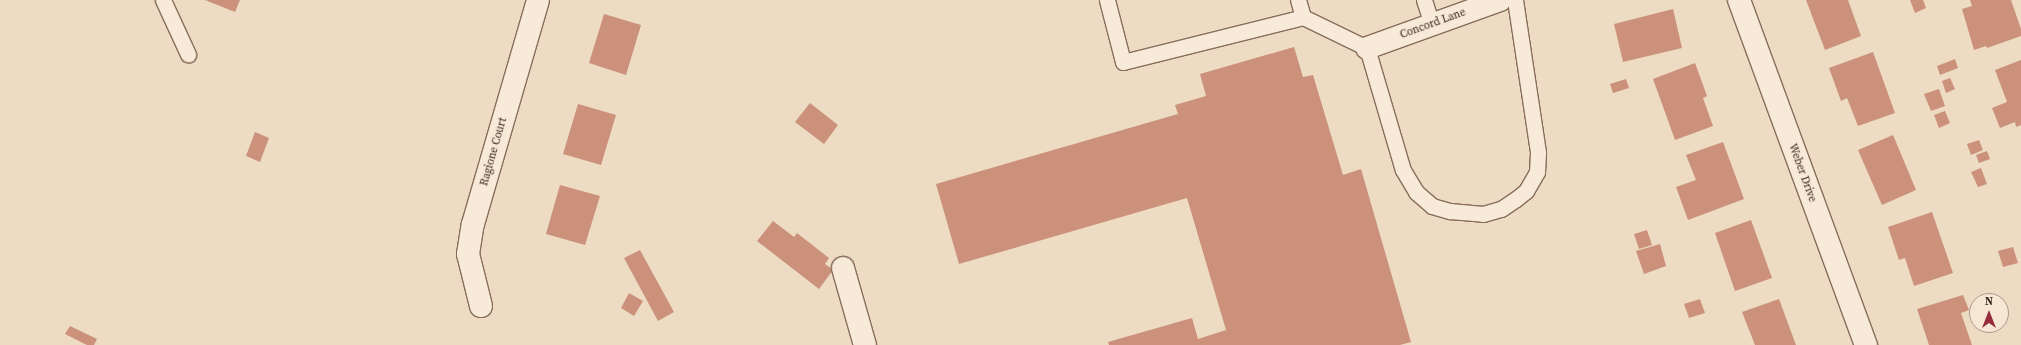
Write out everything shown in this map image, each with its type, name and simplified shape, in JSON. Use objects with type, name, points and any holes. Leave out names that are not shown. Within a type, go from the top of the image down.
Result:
[{"type":"street","name":"Ragione Court","points":[[481,306],[468,254],[473,224],[538,0]]},
{"type":"street","name":"Concord Lane","points":[[1366,48],[1500,0]]},
{"type":"street","name":"Weber Drive","points":[[1739,0],[1866,345]]},
{"type":"street","points":[[844,268],[865,345]]},
{"type":"lane","points":[[163,0],[188,54]]},
{"type":"lane","points":[[1107,0],[1123,62],[1303,17],[1366,48],[1403,170],[1416,192],[1432,206],[1450,211],[1483,214],[1501,209],[1526,191],[1537,172],[1538,152],[1515,0]]},
{"type":"lane","points":[[1298,0],[1303,17]]},
{"type":"lane","points":[[1424,0],[1432,24]]},
{"type":"building","points":[[205,0],[240,0],[235,12]]},
{"type":"building","points":[[1806,0],[1848,0],[1861,36],[1825,50]]},
{"type":"building","points":[[1910,0],[1923,0],[1926,8],[1915,13]]},
{"type":"building","points":[[1970,0],[2011,0],[2021,29],[2021,36],[1987,48],[1986,46],[1974,50],[1962,9],[1972,6]]},
{"type":"building","points":[[1673,9],[1682,48],[1623,62],[1614,24]]},
{"type":"building","points":[[604,14],[641,25],[626,75],[589,63]]},
{"type":"building","points":[[1294,47],[1303,77],[1313,75],[1343,175],[1361,169],[1411,342],[1400,345],[1109,345],[1108,342],[1192,318],[1198,339],[1226,330],[1187,198],[959,264],[936,184],[1178,114],[1175,105],[1206,96],[1200,74]]},
{"type":"building","points":[[1873,52],[1895,113],[1858,126],[1847,98],[1841,101],[1829,68]]},
{"type":"building","points":[[1955,59],[1958,68],[1940,75],[1937,66]]},
{"type":"building","points":[[2021,60],[2021,125],[2016,127],[2015,122],[2000,128],[1992,108],[2007,102],[1995,70]]},
{"type":"building","points":[[1695,63],[1707,96],[1703,98],[1713,126],[1675,140],[1653,79]]},
{"type":"building","points":[[1950,78],[1955,89],[1946,93],[1942,81]]},
{"type":"building","points":[[1626,79],[1629,88],[1613,93],[1610,84]]},
{"type":"building","points":[[1939,89],[1945,106],[1931,111],[1924,94]]},
{"type":"building","points":[[810,103],[838,125],[824,144],[795,122]]},
{"type":"building","points":[[578,104],[616,115],[601,165],[563,154]]},
{"type":"building","points":[[1945,111],[1950,123],[1939,128],[1934,115]]},
{"type":"building","points":[[255,132],[269,138],[260,162],[246,156]]},
{"type":"building","points":[[1893,135],[1916,190],[1882,205],[1858,150]]},
{"type":"building","points":[[1979,140],[1983,150],[1971,155],[1967,144]]},
{"type":"building","points":[[1723,142],[1744,199],[1688,220],[1676,187],[1696,180],[1686,155]]},
{"type":"building","points":[[1987,151],[1990,159],[1979,163],[1976,155]]},
{"type":"building","points":[[1981,168],[1987,184],[1978,187],[1971,172]]},
{"type":"building","points":[[560,185],[600,196],[585,245],[546,234]]},
{"type":"building","points":[[1932,212],[1953,273],[1914,286],[1905,258],[1899,260],[1888,227]]},
{"type":"building","points":[[1751,220],[1772,278],[1735,291],[1715,233]]},
{"type":"building","points":[[773,221],[794,237],[797,233],[829,258],[825,264],[833,270],[819,289],[757,241]]},
{"type":"building","points":[[1647,230],[1652,245],[1639,249],[1634,234]]},
{"type":"building","points":[[1660,244],[1666,266],[1644,274],[1636,251]]},
{"type":"building","points":[[2013,247],[2018,263],[2003,267],[1998,251]]},
{"type":"building","points":[[640,250],[674,312],[658,321],[624,258]]},
{"type":"building","points":[[629,293],[643,301],[634,316],[621,308]]},
{"type":"building","points":[[1963,295],[1969,310],[1961,313],[1972,345],[1929,345],[1917,309]]},
{"type":"building","points":[[1700,299],[1705,313],[1689,318],[1684,304]]},
{"type":"building","points":[[1779,299],[1796,345],[1755,345],[1742,312]]},
{"type":"building","points":[[70,326],[97,339],[94,345],[87,345],[65,334]]}]
